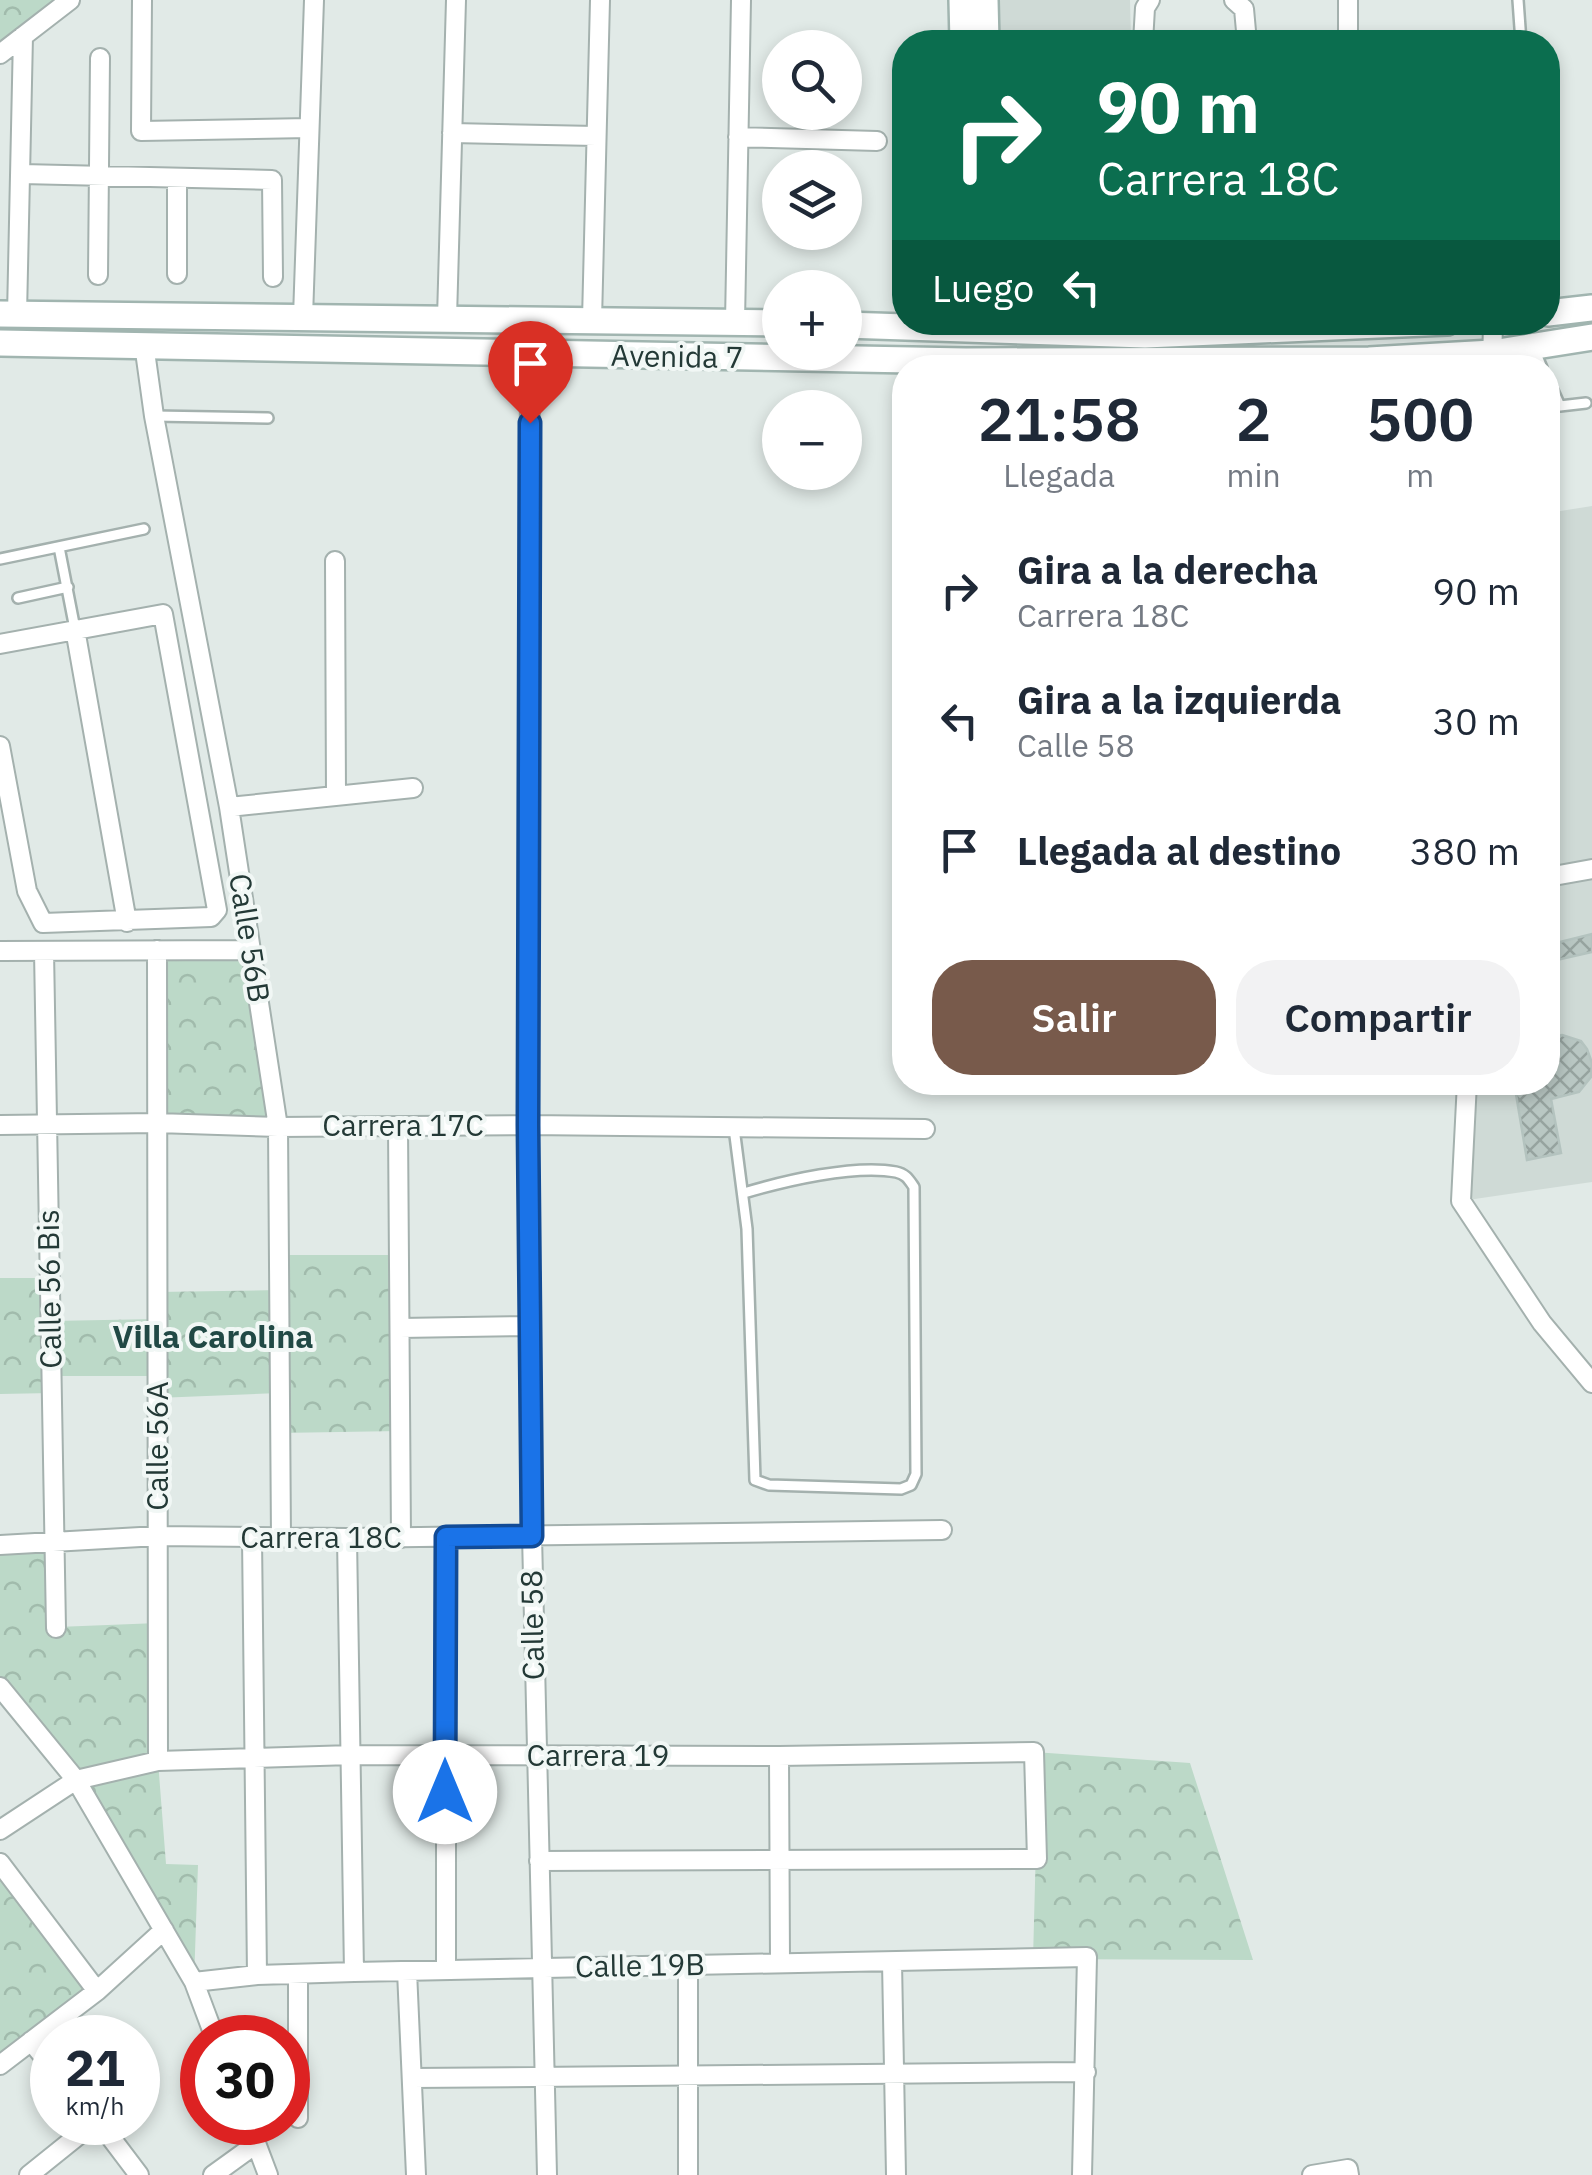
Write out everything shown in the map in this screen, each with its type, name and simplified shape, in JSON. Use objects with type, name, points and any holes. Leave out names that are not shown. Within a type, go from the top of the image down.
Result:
[{"type":"main road","points":[[962,0],[963,30]]},
{"type":"main road","points":[[985,0],[986,30]]},
{"type":"main road","points":[[1560,312],[1592,308]]},
{"type":"main road","name":"Avenida 7","points":[[9,314],[762,323]]},
{"type":"main road","points":[[862,324],[892,324]]},
{"type":"main road","name":"Avenida 7","points":[[1544,355],[1592,338]]},
{"type":"main road","name":"Avenida 7","points":[[0,344],[892,360]]},
{"type":"street","points":[[0,54],[70,0]]},
{"type":"street","points":[[142,0],[141,131],[310,128]]},
{"type":"street","points":[[303,317],[314,0]]},
{"type":"street","points":[[447,318],[456,0]]},
{"type":"street","points":[[592,320],[600,0]]},
{"type":"street","points":[[735,322],[742,0]]},
{"type":"street","points":[[1144,30],[1145,8],[1150,0]]},
{"type":"street","points":[[1234,0],[1244,9],[1246,30]]},
{"type":"street","points":[[1348,0],[1348,30]]},
{"type":"street","points":[[9,314],[22,174],[22,36]]},
{"type":"street","points":[[98,275],[100,58]]},
{"type":"street","points":[[452,133],[596,136]]},
{"type":"street","points":[[738,137],[876,141]]},
{"type":"street","points":[[22,174],[272,180],[273,276]]},
{"type":"street","points":[[177,178],[177,274]]},
{"type":"street","name":"Calle 56B","points":[[144,344],[154,416],[229,807],[278,1127],[281,1538]]},
{"type":"street","name":"Calle 58","points":[[530,355],[528,1125],[532,1536],[547,2175]]},
{"type":"street","points":[[335,561],[336,796]]},
{"type":"street","points":[[0,644],[163,614],[217,910],[211,917],[42,922],[27,892],[0,746]]},
{"type":"street","points":[[75,629],[127,922]]},
{"type":"street","points":[[229,807],[413,788]]},
{"type":"street","points":[[1560,876],[1592,869]]},
{"type":"street","name":"Calle 56 Bis","points":[[44,950],[56,1628]]},
{"type":"street","name":"Calle 56A","points":[[157,950],[158,1761]]},
{"type":"street","points":[[0,951],[252,950]]},
{"type":"street","points":[[1466,1095],[1461,1201],[1542,1323],[1592,1383]]},
{"type":"street","name":"Carrera 17C","points":[[0,1125],[925,1129]]},
{"type":"street","points":[[398,1127],[401,1538]]},
{"type":"street","points":[[400,1328],[530,1326]]},
{"type":"street","name":"Carrera 18C","points":[[0,1546],[158,1536],[401,1538],[942,1530]]},
{"type":"street","points":[[446,1537],[446,1970]]},
{"type":"street","points":[[252,1538],[257,1976]]},
{"type":"street","points":[[347,1538],[354,1972]]},
{"type":"street","points":[[0,1687],[76,1780],[194,1982],[206,2015]]},
{"type":"street","name":"Carrera 19","points":[[0,1830],[76,1780],[158,1761],[352,1755],[1034,1752],[1037,1859],[782,1862]]},
{"type":"street","points":[[778,1756],[780,1962]]},
{"type":"street","points":[[538,1861],[782,1862]]},
{"type":"street","points":[[0,1863],[96,1991]]},
{"type":"street","points":[[64,2015],[164,1930]]},
{"type":"street","name":"Calle 19B","points":[[194,1982],[354,1972],[1087,1957],[1086,2072]]},
{"type":"street","points":[[892,1962],[896,2175]]},
{"type":"street","points":[[688,1966],[688,2175]]},
{"type":"street","points":[[406,1971],[416,2175]]},
{"type":"street","points":[[298,1974],[298,2015]]},
{"type":"street","points":[[0,2065],[30,2041]]},
{"type":"street","points":[[412,2078],[1086,2072],[1082,2175]]},
{"type":"street","points":[[28,2175],[67,2145]]},
{"type":"street","points":[[115,2145],[139,2175]]},
{"type":"street","points":[[213,2175],[255,2145]]},
{"type":"street","points":[[256,2145],[268,2175]]},
{"type":"street","points":[[1312,2175],[1349,2172]]},
{"type":"lane","points":[[1518,0],[1520,30]]},
{"type":"lane","points":[[1560,406],[1586,402]]},
{"type":"lane","points":[[154,416],[268,418]]},
{"type":"lane","points":[[0,558],[144,529]]},
{"type":"lane","points":[[59,547],[75,629]]},
{"type":"lane","points":[[18,598],[68,586]]},
{"type":"lane","points":[[734,1128],[744,1193],[755,1480],[769,1485],[911,1485],[916,1474],[914,1187],[907,1176],[896,1172],[832,1173],[744,1193]]},
{"type":"shaded area","points":[[992,0],[1130,0],[1131,30],[993,30]]},
{"type":"shaded area","points":[[1592,506],[1592,1182],[1461,1201],[1466,1095],[1560,1095],[1560,511]]},
{"type":"green space","points":[[0,0],[71,0],[0,54]]},
{"type":"green space","points":[[157,950],[251,950],[278,1127],[157,1123]]},
{"type":"green space","points":[[279,1255],[399,1255],[400,1431],[279,1433],[279,1393],[157,1398],[157,1376],[52,1376],[52,1393],[0,1394],[0,1278],[50,1278],[51,1321],[157,1319],[157,1292],[279,1290]]},
{"type":"green space","points":[[54,1542],[57,1627],[158,1623],[158,1761],[166,1864],[198,1865],[194,1982],[76,1780],[0,1687],[0,1545]]},
{"type":"green space","points":[[1034,1752],[1190,1763],[1253,1960],[1033,1959]]},
{"type":"green space","points":[[0,1863],[97,1991],[66,2015],[30,2015],[30,2042],[0,2065]]},
{"type":"building","points":[[1592,934],[1592,952],[1560,959],[1560,942]]},
{"type":"building","points":[[1560,1035],[1581,1041],[1587,1049],[1591,1077],[1579,1092],[1551,1099],[1561,1153],[1527,1160],[1516,1095],[1560,1095]]},
{"type":"district","name":"Villa Carolina","points":[[213,1337]]},
{"type":"route","points":[[445,1792],[446,1537],[532,1536],[528,1125],[530,423]]}]
